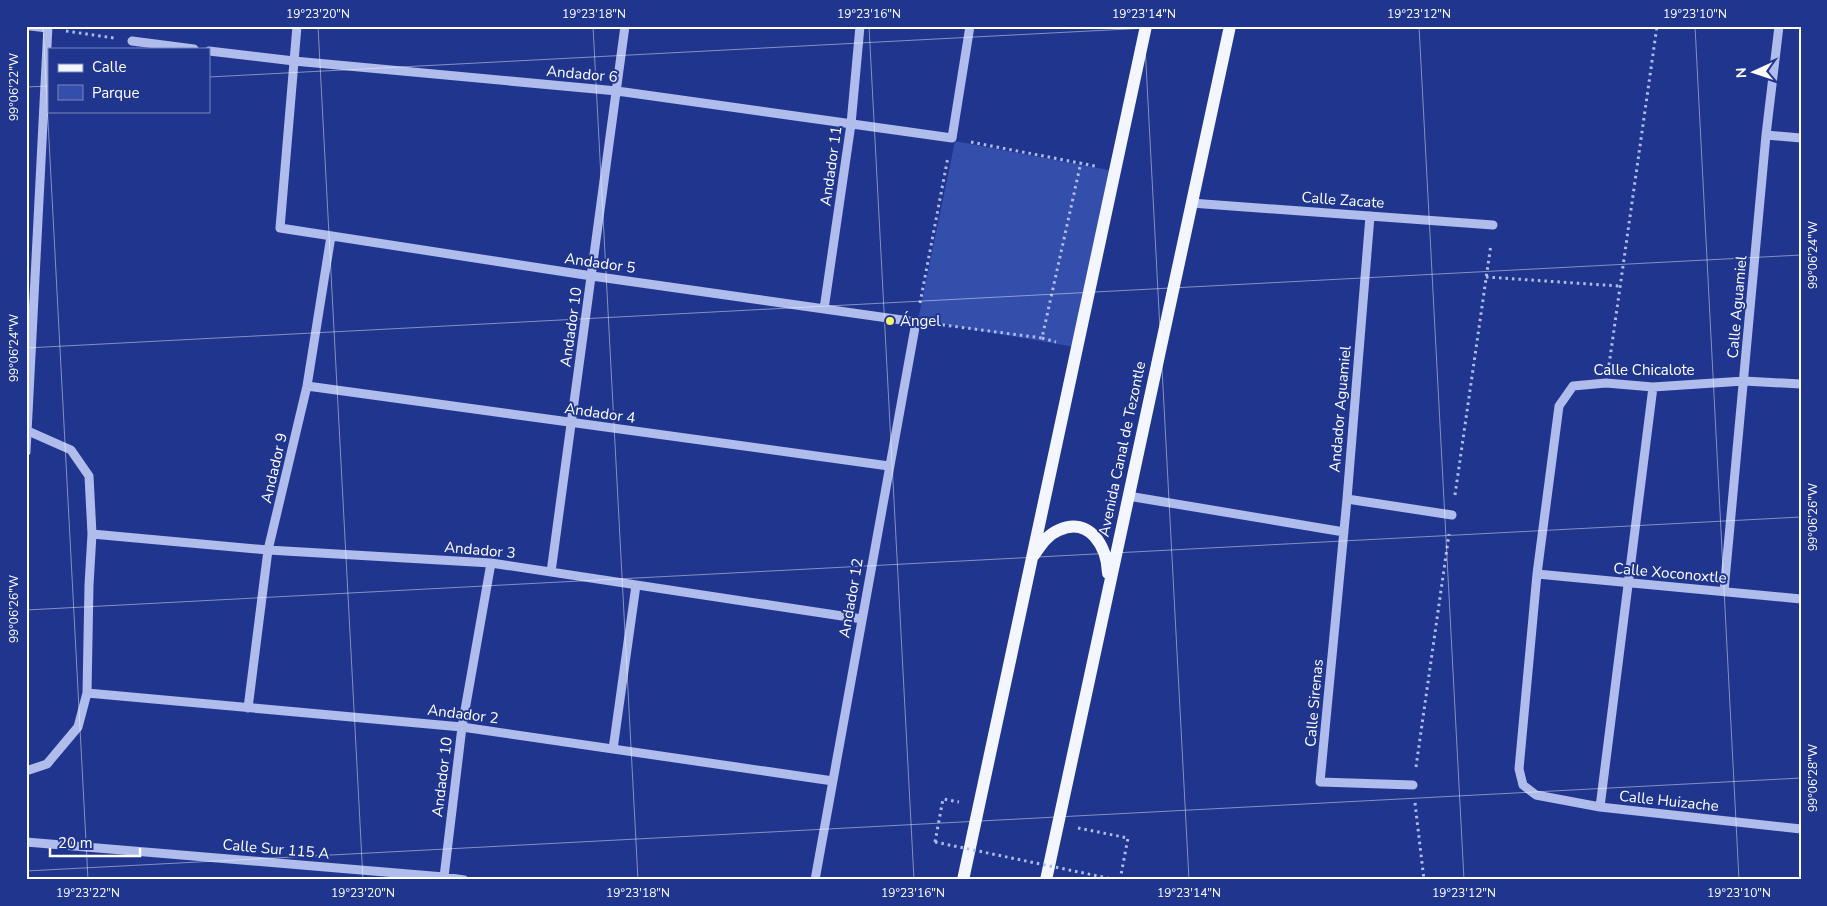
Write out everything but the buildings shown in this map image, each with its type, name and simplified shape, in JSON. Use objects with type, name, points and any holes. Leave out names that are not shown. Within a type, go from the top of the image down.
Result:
[{"type":"main road","points":[[963,880],[1146,26]]},
{"type":"main road","name":"Avenida Canal de Tezontle","points":[[1046,880],[1230,26]]},
{"type":"main road","points":[[1031,559],[1042,543],[1059,530],[1076,527],[1084,528],[1094,535],[1104,549],[1108,566],[1109,585]]},
{"type":"street","points":[[26,452],[31,266],[48,27],[30,26]]},
{"type":"street","points":[[294,61],[297,26]]},
{"type":"street","name":"Andador 10","points":[[551,572],[626,26]]},
{"type":"street","name":"Andador 11","points":[[824,309],[850,124],[860,26]]},
{"type":"street","points":[[952,138],[970,26]]},
{"type":"street","name":"Calle Aguamiel","points":[[1724,591],[1766,135],[1778,26]]},
{"type":"street","points":[[132,41],[186,48]]},
{"type":"street","name":"Andador 6","points":[[210,50],[294,61],[617,91],[952,138]]},
{"type":"street","name":"Andador 5","points":[[294,61],[280,228],[592,276],[916,322]]},
{"type":"street","points":[[1766,135],[1801,138]]},
{"type":"street","name":"Calle Zacate","points":[[1191,203],[1493,226]]},
{"type":"street","name":"Andador Aguamiel","points":[[1347,499],[1370,216]]},
{"type":"street","name":"Andador 9","points":[[248,708],[268,550],[307,386],[331,236]]},
{"type":"street","name":"Andador 12","points":[[815,880],[916,322]]},
{"type":"street","name":"Calle Chicalote","points":[[1537,574],[1559,406],[1573,386],[1606,383],[1653,387],[1744,381],[1801,384]]},
{"type":"street","name":"Andador 4","points":[[307,386],[889,466]]},
{"type":"street","points":[[1600,807],[1653,387]]},
{"type":"street","points":[[26,771],[46,764],[78,727],[87,693],[92,534],[90,476],[71,450],[28,431]]},
{"type":"street","points":[[1128,496],[1344,532]]},
{"type":"street","points":[[1347,499],[1452,515]]},
{"type":"street","name":"Calle Sirenas","points":[[1347,499],[1320,782],[1413,786]]},
{"type":"street","name":"Andador 3","points":[[92,534],[268,550],[491,563],[862,619]]},
{"type":"street","name":"Andador 10","points":[[444,877],[462,727],[491,563]]},
{"type":"street","name":"Calle Xoconoxtle","points":[[1537,574],[1801,599]]},
{"type":"street","name":"Calle Huizache","points":[[1537,574],[1519,769],[1523,785],[1536,795],[1600,807],[1801,829]]},
{"type":"street","points":[[613,749],[636,585]]},
{"type":"street","name":"Andador 2","points":[[87,693],[462,727],[833,781]]},
{"type":"street","name":"Calle Sur 115 A","points":[[26,842],[464,880]]},
{"type":"path","points":[[1606,383],[1657,26]]},
{"type":"path","points":[[48,27],[132,41]]},
{"type":"path","points":[[952,138],[1081,162],[1042,338],[916,322],[952,138]]},
{"type":"path","points":[[1424,880],[1413,786],[1493,226]]},
{"type":"path","points":[[1486,277],[1619,286]]},
{"type":"path","points":[[943,799],[935,842],[1118,880],[1128,838],[1058,823]]},
{"type":"green space","points":[[955,141],[1114,171],[1075,347],[918,320]]},
{"type":"place","name":"Ángel","points":[[890,321]]}]
